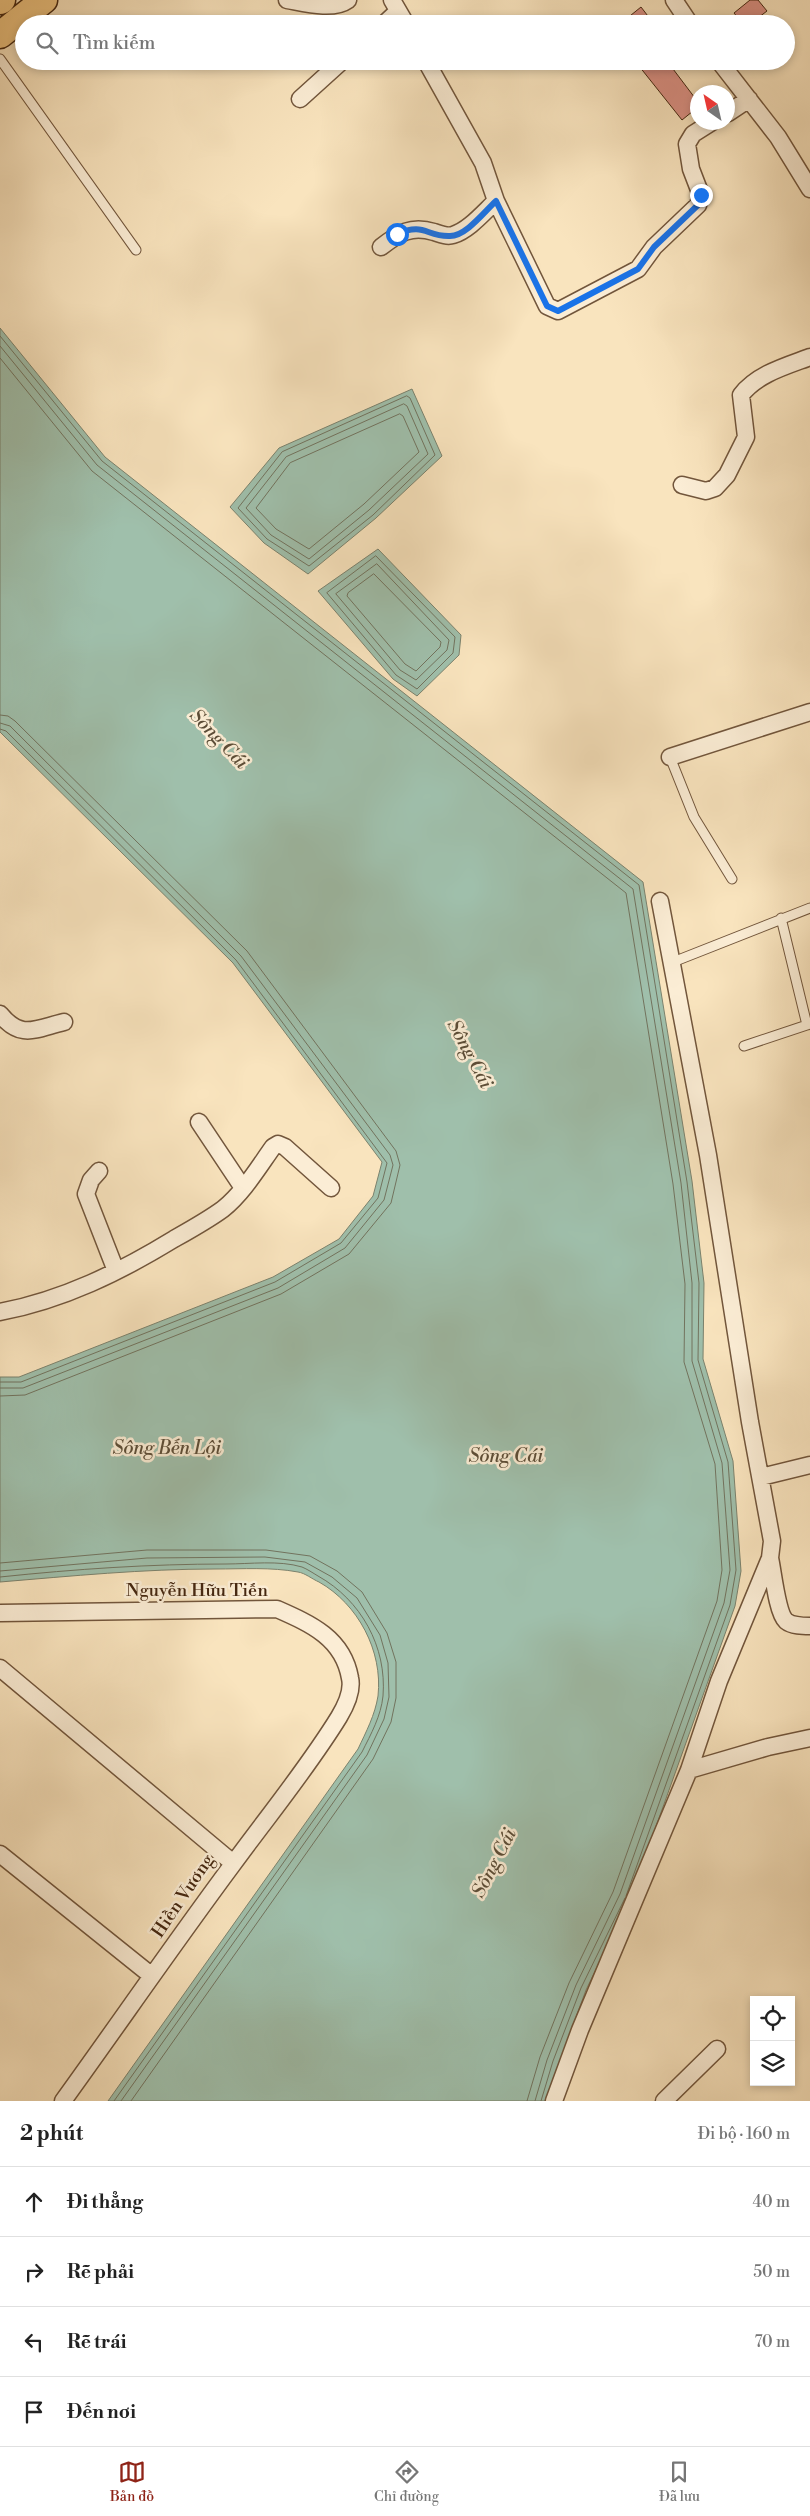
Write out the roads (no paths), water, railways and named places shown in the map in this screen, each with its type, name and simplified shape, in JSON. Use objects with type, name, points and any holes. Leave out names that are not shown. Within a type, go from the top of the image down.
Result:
[{"type":"main road","points":[[25,15],[44,0]]},
{"type":"main road","points":[[0,35],[15,23]]},
{"type":"street","points":[[287,0],[321,5],[336,4],[348,0]]},
{"type":"street","points":[[674,0],[684,15]]},
{"type":"street","points":[[300,99],[332,70]]},
{"type":"street","points":[[431,70],[483,163],[496,201],[547,306],[558,311],[638,269],[654,247],[698,205],[701,195],[691,169],[687,144],[693,134],[699,130]]},
{"type":"street","points":[[726,70],[778,137],[808,182]]},
{"type":"street","points":[[735,108],[749,99]]},
{"type":"street","points":[[381,247],[397,234],[410,229],[422,229],[450,236],[462,232],[496,201]]},
{"type":"street","points":[[682,485],[706,491],[715,488],[722,482],[746,437],[741,395],[746,389],[770,373],[810,357]]},
{"type":"street","points":[[670,757],[810,712]]},
{"type":"street","points":[[554,2101],[580,2030],[690,1770],[719,1681],[770,1558],[772,1541],[750,1422],[727,1270],[673,962],[660,901]]},
{"type":"street","points":[[0,1014],[10,1026],[20,1031],[64,1022]]},
{"type":"street","points":[[199,1122],[243,1188]]},
{"type":"street","points":[[0,1312],[58,1297],[147,1256],[223,1209],[243,1188],[278,1144],[285,1147],[331,1188]]},
{"type":"street","points":[[99,1171],[91,1180],[86,1194],[116,1271]]},
{"type":"street","points":[[761,1476],[810,1465]]},
{"type":"street","points":[[770,1558],[781,1612],[786,1620],[793,1624],[810,1626]]},
{"type":"street","name":"Nguyễn Hữu Tiến","points":[[2,1616],[277,1609],[305,1622],[330,1637],[342,1656],[351,1679],[349,1694],[340,1716],[291,1787],[233,1863]]},
{"type":"street","name":"Hiền Vương","points":[[0,1668],[233,1863],[64,2101]]},
{"type":"street","points":[[690,1770],[768,1747],[810,1738]]},
{"type":"street","points":[[0,1854],[152,1976]]},
{"type":"street","points":[[664,2101],[717,2049]]},
{"type":"lane","points":[[0,59],[136,250]]},
{"type":"lane","points":[[670,757],[694,818],[732,879]]},
{"type":"lane","points":[[673,962],[810,908]]},
{"type":"lane","points":[[744,1046],[808,1024],[781,918]]},
{"type":"water","name":"Sông Cái","points":[[0,328],[105,457],[643,882],[692,1181],[704,1283],[703,1359],[733,1461],[741,1571],[735,1606],[630,1899],[586,1990],[545,2101],[108,2101],[358,1749],[377,1703],[378,1679],[376,1662],[365,1630],[345,1603],[333,1591],[298,1572],[278,1569],[188,1569],[108,1573],[0,1582],[0,1377],[19,1377],[273,1277],[339,1239],[373,1196],[382,1162],[233,963],[0,732]]},
{"type":"water","points":[[412,389],[442,456],[376,518],[308,574],[264,543],[230,507],[279,448]]},
{"type":"water","points":[[378,549],[461,635],[459,655],[417,696],[393,679],[318,591]]},
{"type":"water label","name":"Sông Bến Lội","points":[[167,1448]]}]
